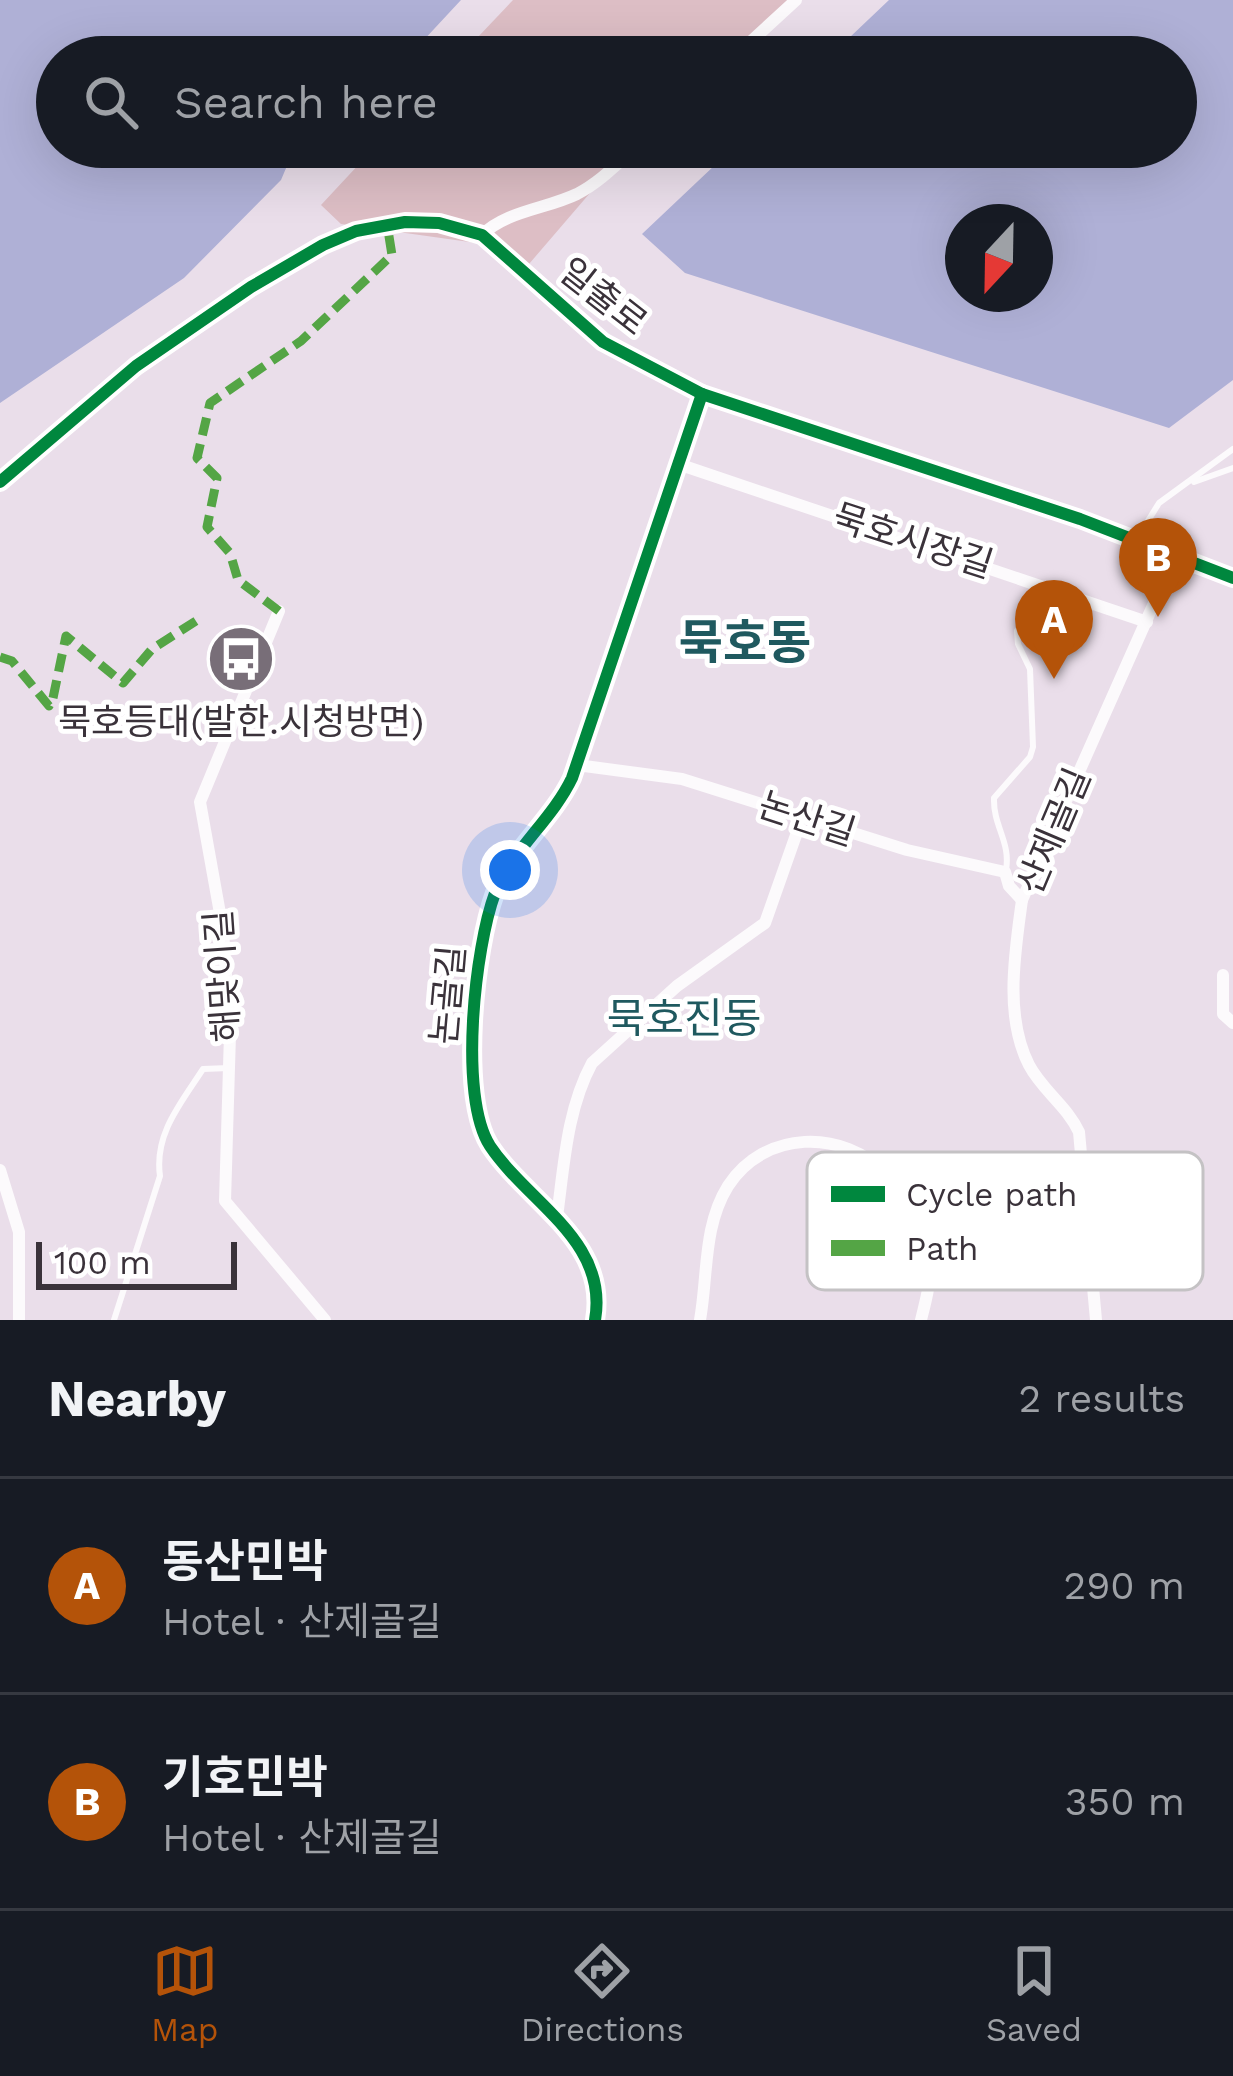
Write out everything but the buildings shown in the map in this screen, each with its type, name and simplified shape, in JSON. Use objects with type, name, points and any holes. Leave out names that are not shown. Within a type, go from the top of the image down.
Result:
[{"type":"street","points":[[757,36],[796,0]]},
{"type":"street","points":[[482,235],[495,223],[574,195],[613,168]]},
{"type":"street","name":"일출로","points":[[0,482],[149,356],[251,286],[322,245],[356,230],[405,222],[460,225],[482,235],[603,342],[702,394],[1136,540],[1233,578]]},
{"type":"street","name":"논골길","points":[[595,1320],[594,1277],[586,1258],[557,1216],[489,1144],[477,1114],[472,1074],[482,939],[496,890],[512,862],[560,804],[577,765],[702,394]]},
{"type":"street","name":"묵호시장길","points":[[678,464],[1147,622]]},
{"type":"street","name":"산제골길","points":[[1081,1152],[1072,1116],[1030,1065],[1018,1033],[1015,954],[1022,900],[1175,556]]},
{"type":"street","name":"해맞이길","points":[[279,611],[200,802],[223,929],[229,1069],[226,1201],[326,1320]]},
{"type":"street","name":"논산길","points":[[577,765],[682,779],[907,850],[1005,872]]},
{"type":"street","points":[[557,1216],[569,1127],[592,1063],[677,986],[765,923],[802,818]]},
{"type":"street","points":[[1005,872],[1009,886],[1022,900]]},
{"type":"street","points":[[1223,975],[1223,1014],[1233,1023]]},
{"type":"street","points":[[700,1320],[710,1227],[727,1188],[744,1166],[771,1149],[812,1140],[853,1152]]},
{"type":"street","points":[[0,1170],[6,1212],[19,1232],[19,1320]]},
{"type":"street","points":[[921,1320],[925,1290]]},
{"type":"street","name":"산제골길","points":[[1093,1290],[1096,1320]]},
{"type":"lane","points":[[1136,540],[1160,503],[1233,449]]},
{"type":"lane","points":[[1184,485],[1233,468]]},
{"type":"lane","points":[[1005,872],[1008,850],[998,829],[994,798],[1030,757],[1033,747],[1030,669],[1017,631]]},
{"type":"lane","points":[[114,1320],[160,1176],[157,1155],[163,1133],[203,1069],[229,1069]]},
{"type":"shaded area","points":[[513,0],[796,0],[757,36],[479,36]]},
{"type":"shaded area","points":[[355,168],[614,168],[523,271],[491,245],[341,224],[321,205]]},
{"type":"water","points":[[0,0],[461,0],[428,36],[36,36],[36,168],[286,168],[281,180],[184,278],[0,403]]},
{"type":"water","points":[[889,0],[1233,0],[1233,380],[1169,428],[685,273],[642,234],[712,168],[1197,168],[1197,36],[851,36]]},
{"type":"marked path","points":[[279,611],[238,580],[230,553],[207,527],[217,478],[197,458],[210,403],[301,341],[392,255],[387,224]]},
{"type":"marked path","points":[[53,698],[66,636],[123,683],[152,649],[199,619]]},
{"type":"marked path","points":[[0,657],[12,661],[49,706],[53,698]]},
{"type":"cycle path","points":[[0,482],[136,366],[251,287],[356,231],[405,222],[439,223],[482,235],[603,342],[702,394],[1080,519],[1233,578]]},
{"type":"cycle path","points":[[595,1320],[596,1292],[578,1245],[506,1167],[480,1123],[472,1058],[476,984],[488,917],[502,877],[572,778],[702,394]]},
{"type":"place","name":"기호민박","points":[[1158,617]]},
{"type":"place","name":"묵호등대(발한.시청방면)","points":[[241,659]]},
{"type":"place","name":"동산민박","points":[[1054,679]]},
{"type":"district","name":"묵호동","points":[[745,642]]},
{"type":"district","name":"묵호진동","points":[[684,1018]]}]
